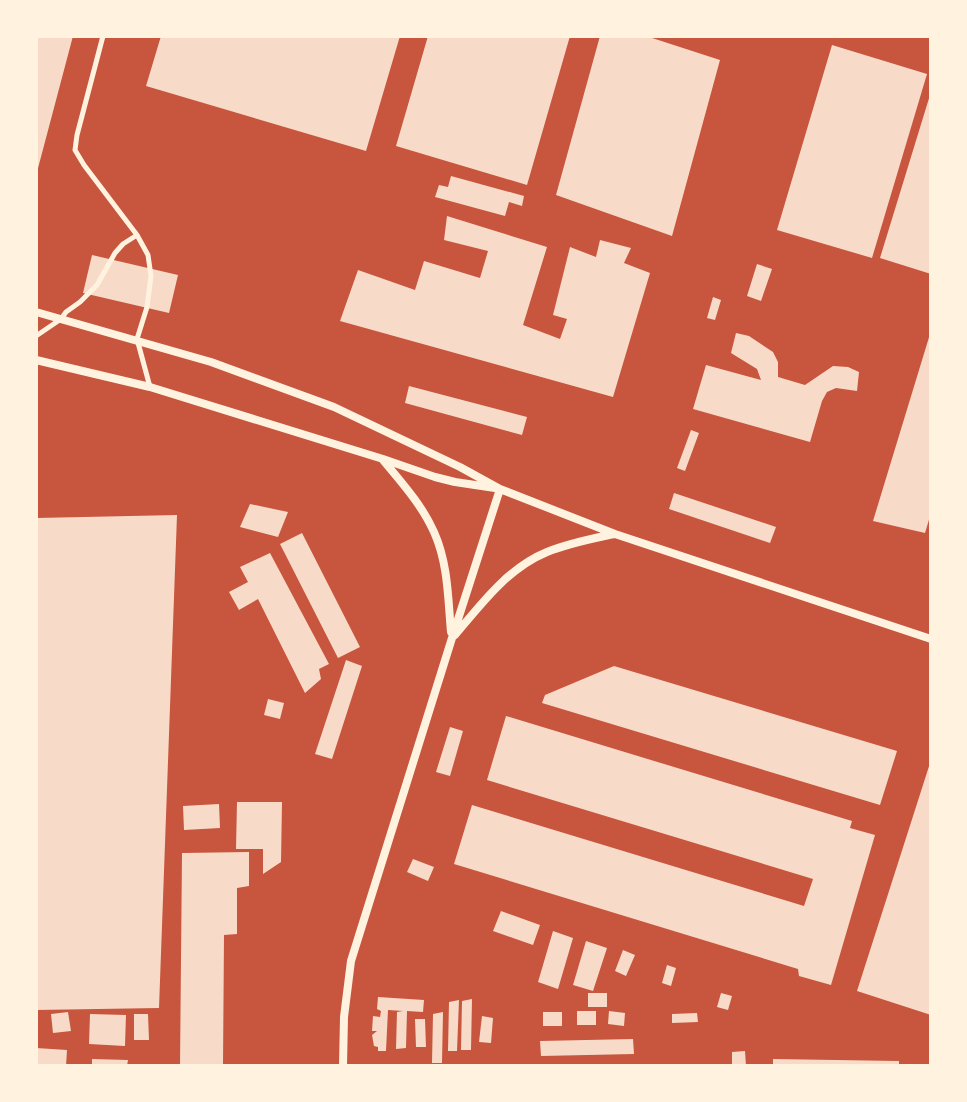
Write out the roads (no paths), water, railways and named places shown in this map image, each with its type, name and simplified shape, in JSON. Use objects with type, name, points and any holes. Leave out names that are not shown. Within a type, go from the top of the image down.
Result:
[{"type":"street","points":[[36,312],[211,362],[334,407],[500,489],[615,534],[931,639]]},
{"type":"street","points":[[36,360],[150,387],[455,482],[500,489]]},
{"type":"street","points":[[383,459],[424,512],[435,533],[447,580],[452,638]]},
{"type":"street","points":[[343,1066],[344,1017],[351,961],[500,489]]},
{"type":"street","points":[[452,638],[489,594],[524,564],[566,545],[615,534]]},
{"type":"lane","points":[[103,36],[75,150],[148,255],[151,276],[147,307],[137,339],[150,387]]},
{"type":"lane","points":[[36,336],[61,319],[97,285],[115,253],[137,235]]}]
